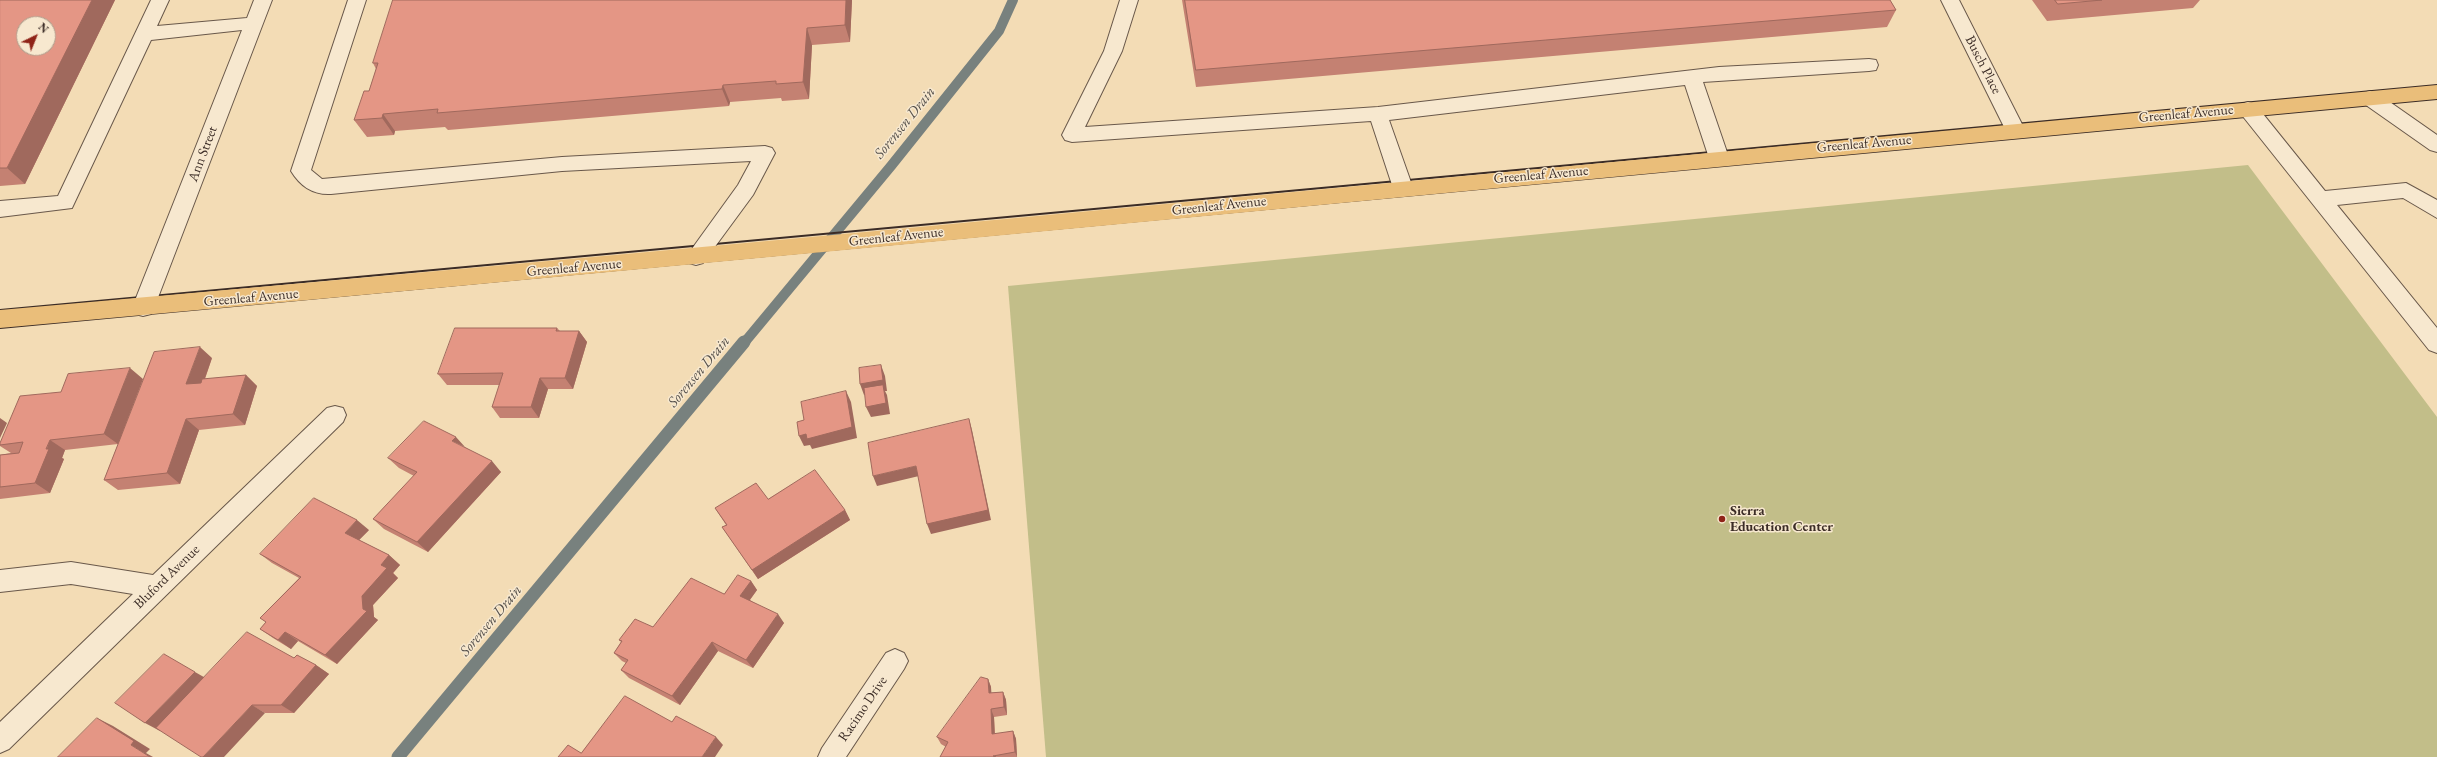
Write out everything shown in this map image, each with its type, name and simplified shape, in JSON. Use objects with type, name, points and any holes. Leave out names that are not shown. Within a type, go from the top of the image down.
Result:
[{"type":"main road","name":"Greenleaf Avenue","points":[[0,319],[142,308],[696,257],[1402,188],[2437,92]]},
{"type":"street","points":[[0,209],[65,203],[160,0]]},
{"type":"street","name":"Ann Street","points":[[142,308],[263,0]]},
{"type":"street","points":[[357,0],[301,171],[308,180],[324,188],[337,185],[562,164],[765,153],[746,190],[696,257]]},
{"type":"street","points":[[1129,0],[1113,51],[1072,135],[1378,114],[1692,77],[1869,65]]},
{"type":"street","name":"Busch Place","points":[[1950,0],[2016,130]]},
{"type":"street","points":[[144,34],[254,24]]},
{"type":"street","points":[[1692,77],[1719,158]]},
{"type":"street","points":[[2370,98],[2437,145]]},
{"type":"street","points":[[2248,109],[2437,344]]},
{"type":"street","points":[[1378,114],[1402,188]]},
{"type":"street","points":[[2320,199],[2406,190],[2437,210]]},
{"type":"street","name":"Bluford Avenue","points":[[0,740],[335,415]]},
{"type":"street","points":[[0,581],[70,573],[156,587]]},
{"type":"street","name":"Racimo Drive","points":[[831,757],[895,661]]},
{"type":"shaded area","name":"Sierra Education Center","points":[[2248,165],[2437,417],[2437,757],[1046,757],[1008,286]]},
{"type":"building","points":[[0,0],[92,0],[7,168],[0,168]]},
{"type":"building","points":[[393,0],[846,0],[845,25],[807,28],[803,82],[776,84],[776,81],[723,85],[722,89],[437,113],[438,109],[383,114],[382,118],[354,120],[364,91],[369,91],[378,63],[373,63]]},
{"type":"building","points":[[1185,0],[1890,0],[1896,10],[1196,70]]},
{"type":"building","points":[[2055,0],[2102,0],[2058,4]]},
{"type":"building","points":[[455,328],[557,328],[556,331],[579,331],[565,378],[540,378],[531,407],[492,407],[503,373],[438,374]]},
{"type":"building","points":[[200,347],[186,384],[201,383],[202,379],[246,375],[233,414],[186,419],[167,473],[104,480],[154,352]]},
{"type":"building","points":[[881,365],[883,380],[860,384],[859,368]]},
{"type":"building","points":[[130,368],[104,434],[50,440],[46,449],[49,449],[35,483],[0,487],[0,455],[19,453],[23,442],[0,445],[20,396],[61,392],[68,374]]},
{"type":"building","points":[[883,385],[886,403],[866,407],[864,388]]},
{"type":"building","points":[[846,391],[852,427],[807,439],[806,434],[799,436],[797,422],[804,420],[801,402]]},
{"type":"building","points":[[969,419],[988,510],[927,524],[916,466],[873,476],[868,443]]},
{"type":"building","points":[[424,421],[456,437],[452,441],[492,461],[417,542],[373,519],[417,472],[388,458]]},
{"type":"building","points":[[815,470],[845,510],[752,570],[722,527],[727,525],[715,508],[756,483],[768,499]]},
{"type":"building","points":[[314,498],[357,520],[345,533],[389,555],[381,565],[387,568],[362,596],[363,609],[367,611],[325,655],[285,632],[278,640],[260,629],[266,622],[260,618],[301,577],[260,554]]},
{"type":"building","points":[[738,575],[751,581],[740,596],[778,614],[746,660],[712,642],[672,696],[621,670],[628,660],[614,653],[622,641],[619,640],[635,619],[653,627],[691,578],[724,594]]},
{"type":"building","points":[[247,632],[294,658],[297,655],[316,665],[281,705],[252,705],[203,757],[201,757],[156,728]]},
{"type":"building","points":[[164,654],[195,672],[145,723],[115,703]]},
{"type":"building","points":[[981,677],[988,679],[989,693],[1003,692],[1004,707],[991,709],[992,734],[1013,731],[1015,752],[993,756],[996,757],[940,757],[948,742],[937,737]]},
{"type":"building","points":[[625,696],[672,722],[676,716],[716,737],[702,757],[558,757],[568,745],[581,753]]},
{"type":"building","points":[[97,718],[134,741],[131,745],[150,757],[58,757]]},
{"type":"waterway","name":"Sorensen Drain","points":[[744,343],[891,166],[999,31],[1013,0]]},
{"type":"waterway","name":"Sorensen Drain","points":[[398,757],[744,342]]},
{"type":"place","name":"Sierra Education Center","points":[[1722,519]]}]
